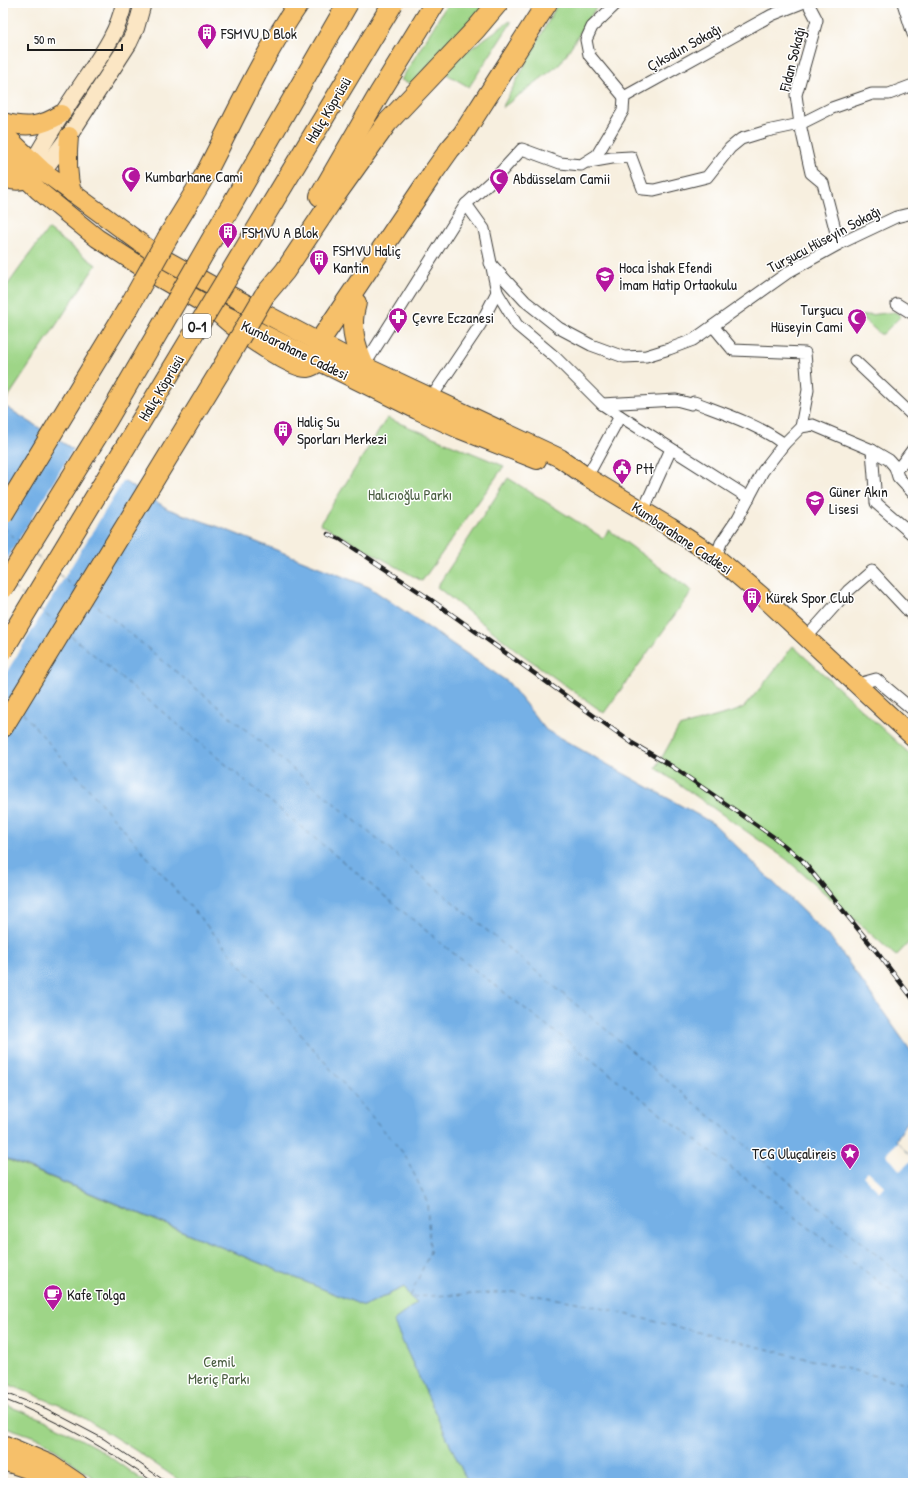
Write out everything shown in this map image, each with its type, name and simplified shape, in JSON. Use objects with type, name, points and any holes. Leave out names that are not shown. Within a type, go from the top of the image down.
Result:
[{"type":"highway","points":[[3,514],[130,305],[207,170],[248,90],[286,21],[294,3]]},
{"type":"highway","points":[[286,21],[299,3]]},
{"type":"highway","name":"Haliç Köprüsü","points":[[3,588],[107,420],[153,342],[348,3]]},
{"type":"highway","name":"Haliç Köprüsü","points":[[3,650],[162,387],[201,319],[393,3]]},
{"type":"highway","points":[[3,727],[202,400],[264,296],[379,94],[435,3]]},
{"type":"highway","points":[[264,296],[285,270],[387,123],[476,29],[498,3]]},
{"type":"highway","points":[[322,350],[433,173],[463,134],[547,3]]},
{"type":"highway","points":[[217,311],[253,340],[296,365],[307,367],[322,350],[356,303],[456,152],[463,134]]},
{"type":"highway","points":[[356,303],[353,314],[354,341],[364,366]]},
{"type":"main road","points":[[34,171],[61,114],[111,39],[120,20],[124,3]]},
{"type":"main road","points":[[3,176],[6,179],[16,181],[34,171],[68,136],[129,43],[142,11],[143,3]]},
{"type":"main road","points":[[3,122],[30,126],[52,120],[61,114]]},
{"type":"main road","points":[[3,133],[34,171],[39,191],[97,238],[151,273],[217,311]]},
{"type":"main road","points":[[68,136],[68,180],[72,193]]},
{"type":"main road","points":[[3,156],[34,171]]},
{"type":"main road","name":"Kumbarahane Caddesi","points":[[34,171],[72,193],[157,255],[322,350],[417,410],[461,430],[527,456],[587,477]]},
{"type":"main road","name":"Kumbarahane Caddesi","points":[[322,350],[364,366],[560,458],[587,477],[716,557],[763,597],[858,684],[913,737]]},
{"type":"main road","points":[[3,1444],[50,1464],[78,1483]]},
{"type":"main road","points":[[3,1461],[27,1469],[53,1483]]},
{"type":"street","points":[[364,366],[466,204],[499,174],[522,150],[560,163],[581,165],[597,155],[623,110],[624,97],[589,55],[586,40],[592,27],[617,3]]},
{"type":"street","name":"Çıksalın Sokağı","points":[[624,97],[772,15],[802,3]]},
{"type":"street","name":"Fidan Sokağı","points":[[808,3],[817,20],[796,95],[800,124],[811,173],[823,183],[840,244]]},
{"type":"street","points":[[903,3],[913,34]]},
{"type":"street","points":[[585,162],[631,157],[643,189],[654,190],[707,177],[730,148],[741,139],[767,131],[800,124],[832,108],[872,94],[889,94],[913,85]]},
{"type":"street","points":[[466,204],[484,229],[497,292],[517,324],[555,357],[602,404],[749,498]]},
{"type":"street","name":"Turşucu Hüseyin Sokağı","points":[[490,263],[525,301],[559,328],[591,345],[624,357],[646,356],[692,340],[714,326],[790,271],[840,244],[896,217],[913,213]]},
{"type":"street","points":[[431,398],[480,325],[497,292]]},
{"type":"street","points":[[897,304],[913,314]]},
{"type":"street","points":[[714,326],[733,350],[805,353],[808,390],[801,427],[784,444],[763,471],[738,518],[721,543],[716,557]]},
{"type":"street","points":[[855,361],[913,416]]},
{"type":"street","points":[[602,404],[676,400],[691,404],[694,402],[735,417],[784,444]]},
{"type":"street","points":[[587,477],[620,416]]},
{"type":"street","points":[[801,427],[812,425],[872,450],[889,460],[898,477],[913,493]]},
{"type":"street","points":[[643,511],[671,449]]},
{"type":"street","points":[[894,467],[900,465],[913,449]]},
{"type":"street","points":[[872,450],[876,502],[913,535]]},
{"type":"street","points":[[806,638],[848,591],[871,571],[913,616]]},
{"type":"street","points":[[858,684],[876,679],[913,711],[900,724]]},
{"type":"green space","points":[[448,3],[486,3],[412,84],[401,80]]},
{"type":"green space","points":[[558,3],[599,3],[560,64],[502,108]]},
{"type":"green space","points":[[510,21],[511,23],[469,87],[443,72],[467,51]]},
{"type":"green space","points":[[48,229],[96,265],[3,405],[3,284],[6,287]]},
{"type":"green space","points":[[895,312],[901,316],[883,334],[880,334],[860,316]]},
{"type":"green space","name":"Halıcıoğlu Parkı","points":[[387,418],[504,466],[422,581],[320,524]]},
{"type":"green space","points":[[508,478],[603,538],[609,530],[692,591],[604,713],[520,653],[437,587]]},
{"type":"green space","points":[[793,646],[913,757],[913,938],[896,956],[786,859],[656,768],[679,727],[736,711],[744,707]]},
{"type":"green space","name":"Cemil Meriç Parkı","points":[[6,1159],[364,1306],[404,1287],[410,1297],[417,1303],[393,1321],[468,1483],[183,1483],[135,1450],[71,1410],[3,1382],[3,1164]]},
{"type":"green space","points":[[3,1404],[45,1420],[99,1449],[146,1483],[100,1483],[41,1439],[3,1426]]},
{"type":"water","points":[[3,405],[168,509],[219,527],[369,587],[508,682],[546,730],[714,824],[834,942],[913,1054],[913,1113],[896,1140],[913,1159],[913,1483],[468,1483],[393,1321],[417,1303],[410,1297],[404,1287],[364,1306],[3,1157]]},
{"type":"pier","points":[[74,448],[124,480],[3,678],[3,566]]},
{"type":"pier","points":[[898,1142],[913,1159],[900,1171],[886,1154]]},
{"type":"pier","points":[[868,1171],[884,1186],[879,1192],[863,1176]]},
{"type":"ferry route","points":[[3,528],[19,541]]},
{"type":"ferry route","points":[[36,555],[44,562]]},
{"type":"ferry route","points":[[59,574],[76,589]]},
{"type":"ferry route","points":[[14,588],[24,596]]},
{"type":"ferry route","points":[[91,601],[913,1285]]},
{"type":"ferry route","points":[[39,609],[55,622]]},
{"type":"ferry route","points":[[71,636],[453,953],[913,1308]]},
{"type":"ferry route","points":[[3,690],[9,697]]},
{"type":"ferry route","points":[[23,713],[405,1155],[427,1201],[430,1252],[410,1297],[514,1292],[576,1302],[913,1385]]},
{"type":"tram line","points":[[3,1392],[47,1409],[104,1439],[168,1483]]},
{"type":"tram line","points":[[3,1399],[43,1416],[82,1436],[119,1458],[155,1483]]},
{"type":"railway","points":[[328,534],[340,539],[430,599],[632,743],[673,767],[775,838],[802,860],[913,999]]},
{"type":"place","name":"FSMVU D Blok","points":[[207,50]]},
{"type":"place","name":"Kumbarhane Cami","points":[[131,193]]},
{"type":"place","name":"Abdüsselam Camii","points":[[499,195]]},
{"type":"place","name":"FSMVU A Blok","points":[[228,249]]},
{"type":"place","name":"FSMVU Haliç Kantin","points":[[319,276]]},
{"type":"place","name":"Hoca İshak Efendi İmam Hatip Ortaokulu","points":[[605,293]]},
{"type":"place","name":"Çevre Eczanesi","points":[[398,334]]},
{"type":"place","name":"Turşucu Hüseyin Cami","points":[[857,335]]},
{"type":"place","name":"Haliç Su Sporları Merkezi","points":[[283,447]]},
{"type":"place","name":"Ptt","points":[[622,485]]},
{"type":"place","name":"Güner Akın Lisesi","points":[[815,517]]},
{"type":"place","name":"Kürek Spor Club","points":[[752,614]]},
{"type":"place","name":"TCG Uluçalireis","points":[[850,1170]]},
{"type":"place","name":"Kafe Tolga","points":[[53,1311]]}]
